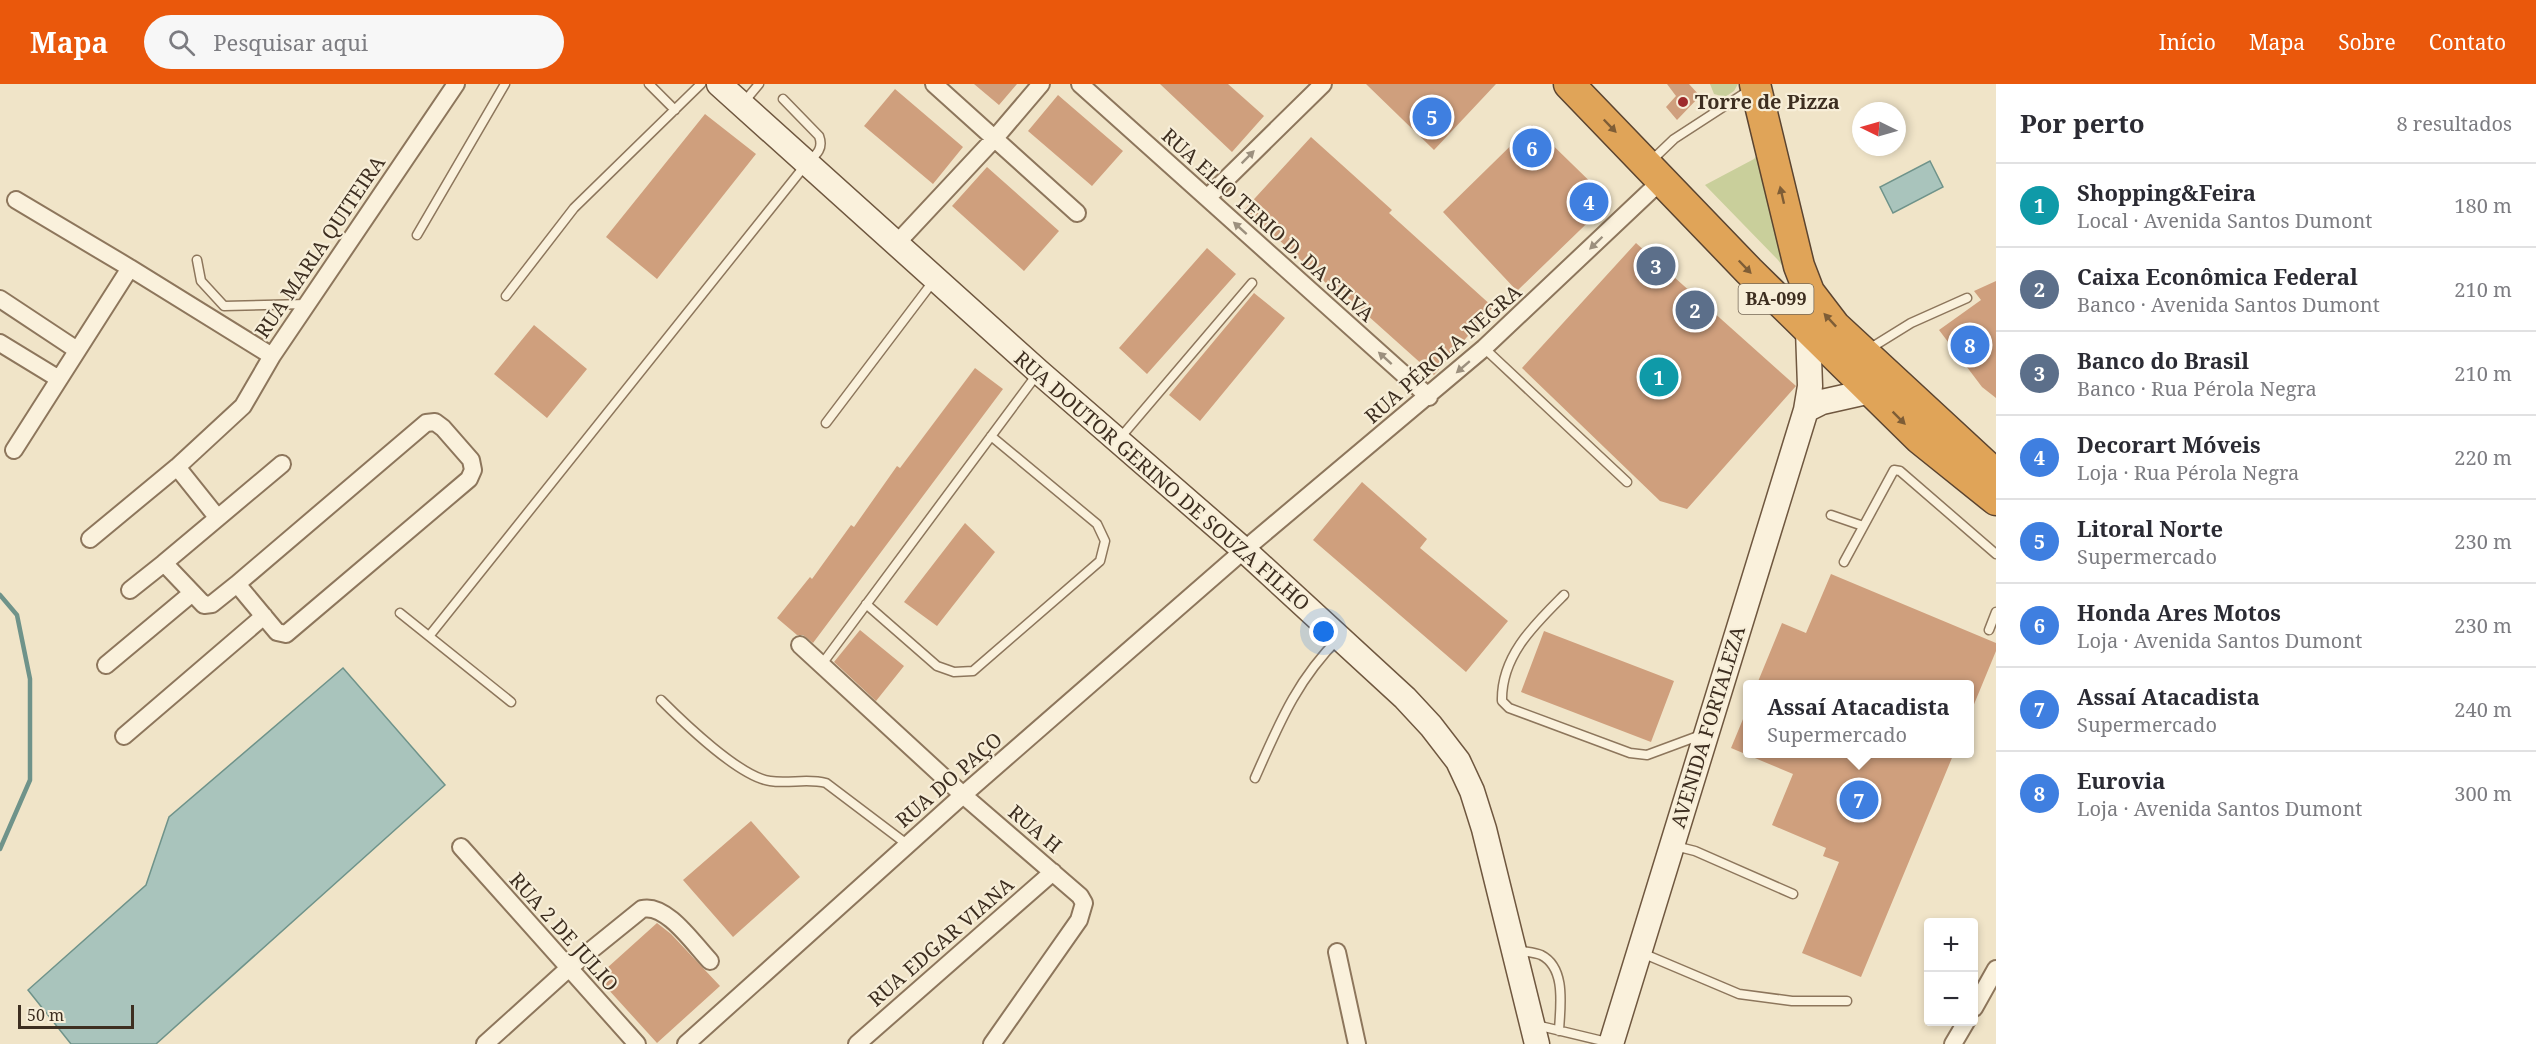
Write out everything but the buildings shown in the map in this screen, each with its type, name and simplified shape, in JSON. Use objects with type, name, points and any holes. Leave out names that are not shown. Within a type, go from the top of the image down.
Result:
[{"type":"highway","name":"BA-099","points":[[1756,85],[1799,266],[1809,292],[1824,314],[1863,352],[1989,466]]},
{"type":"highway","name":"BA-099","points":[[1581,90],[1655,172],[1808,330],[1920,439],[1996,500]]},
{"type":"main road","name":"RUA DOUTOR GERINO DE SOUZA FILHO","points":[[719,84],[1039,372],[1244,550],[1405,698],[1458,761],[1472,791],[1484,829],[1534,1039]]},
{"type":"main road","name":"AVENIDA FORTALEZA","points":[[1611,1043],[1806,410],[1810,386],[1808,330]]},
{"type":"main road","points":[[1806,410],[1822,402],[1870,391]]},
{"type":"street","name":"RUA MARIA QUITEIRA","points":[[16,200],[272,356],[456,84]]},
{"type":"street","points":[[934,84],[1077,213]]},
{"type":"street","points":[[896,244],[995,138],[1041,84]]},
{"type":"street","name":"RUA ELIO TERIO D. DA SILVA","points":[[1080,84],[1429,397]]},
{"type":"street","points":[[1207,198],[1323,84]]},
{"type":"street","name":"RUA PÉROLA NEGRA","points":[[1244,550],[1429,397],[1484,348],[1639,203],[1655,172]]},
{"type":"street","points":[[14,450],[130,268]]},
{"type":"street","points":[[0,299],[77,350]]},
{"type":"street","points":[[0,343],[59,379]]},
{"type":"street","points":[[90,539],[177,467],[243,406],[272,356]]},
{"type":"street","points":[[164,563],[204,605],[212,604],[426,423],[435,422],[443,428],[471,460],[473,470],[469,479],[290,632],[277,632],[237,584]]},
{"type":"street","points":[[130,590],[282,464]]},
{"type":"street","points":[[177,467],[217,517]]},
{"type":"street","name":"RUA DO PAÇO","points":[[686,1044],[963,795],[1244,550]]},
{"type":"street","points":[[106,665],[192,594]]},
{"type":"street","points":[[124,736],[264,616]]},
{"type":"street","name":"RUA H","points":[[801,645],[963,795],[1080,896],[1084,908],[1080,920],[992,1044]]},
{"type":"street","name":"RUA 2 DE JULIO","points":[[461,847],[637,1044]]},
{"type":"street","name":"RUA EDGAR VIANA","points":[[857,1044],[1053,872]]},
{"type":"street","points":[[485,1044],[569,968],[642,909],[650,907],[665,914],[710,961]]},
{"type":"street","points":[[1337,952],[1357,1044]]},
{"type":"street","points":[[1978,1001],[1996,969]]},
{"type":"street","points":[[1953,1044],[1964,1026]]},
{"type":"lane","points":[[417,235],[505,84]]},
{"type":"lane","points":[[650,84],[675,110]]},
{"type":"lane","points":[[506,296],[574,208],[700,84]]},
{"type":"lane","points":[[742,105],[759,84]]},
{"type":"lane","points":[[1655,172],[1674,139],[1756,85]]},
{"type":"lane","points":[[430,635],[807,163],[819,152],[822,143],[819,136],[783,99]]},
{"type":"lane","points":[[197,260],[201,281],[214,298],[224,306],[308,304]]},
{"type":"lane","points":[[826,423],[935,279]]},
{"type":"lane","points":[[1118,440],[1252,283]]},
{"type":"lane","points":[[1863,352],[1911,323],[1968,298]]},
{"type":"lane","points":[[1484,348],[1628,482]]},
{"type":"lane","points":[[822,664],[1039,372]]},
{"type":"lane","points":[[866,604],[937,666],[954,672],[973,671],[1100,561],[1105,542],[1097,524],[991,436]]},
{"type":"lane","points":[[1844,562],[1896,470],[1996,554]]},
{"type":"lane","points":[[1831,515],[1863,526]]},
{"type":"lane","points":[[1564,595],[1523,636],[1502,681],[1502,700],[1509,708],[1629,753],[1647,755],[1707,733]]},
{"type":"lane","points":[[1989,630],[1996,612]]},
{"type":"lane","points":[[400,613],[511,702]]},
{"type":"lane","points":[[1255,778],[1287,704],[1324,653],[1339,638]]},
{"type":"lane","points":[[661,700],[682,722],[747,772],[772,781],[807,780],[826,783],[908,844]]},
{"type":"lane","points":[[1672,845],[1695,852],[1793,894]]},
{"type":"lane","points":[[1514,950],[1539,954],[1550,961],[1561,994],[1559,1031]]},
{"type":"lane","points":[[1639,951],[1739,993],[1792,1001],[1847,1001]]},
{"type":"lane","points":[[1534,1039],[1559,1031],[1611,1043]]},
{"type":"green space","points":[[1710,84],[1738,84],[1734,91],[1725,97],[1714,94]]},
{"type":"green space","points":[[1768,140],[1804,295],[1778,260],[1705,185],[1754,159]]},
{"type":"water","points":[[1930,161],[1943,187],[1893,213],[1880,187]]},
{"type":"water","points":[[343,668],[445,785],[156,1044],[71,1044],[28,990],[146,885],[169,817]]},
{"type":"waterway","points":[[0,595],[17,615],[30,679],[30,780],[0,849]]},
{"type":"place","name":"Torre de Pizza","points":[[1683,102]]},
{"type":"place","name":"Litoral Norte","points":[[1432,117]]},
{"type":"place","name":"Honda Ares Motos","points":[[1532,148]]},
{"type":"place","name":"Decorart Móveis","points":[[1589,202]]},
{"type":"place","name":"Banco do Brasil","points":[[1656,266]]},
{"type":"place","name":"Caixa Econômica Federal","points":[[1695,310]]},
{"type":"place","name":"Eurovia","points":[[1970,345]]},
{"type":"place","name":"Shopping&Feira","points":[[1659,377]]},
{"type":"place","name":"Assaí Atacadista","points":[[1859,800]]}]
